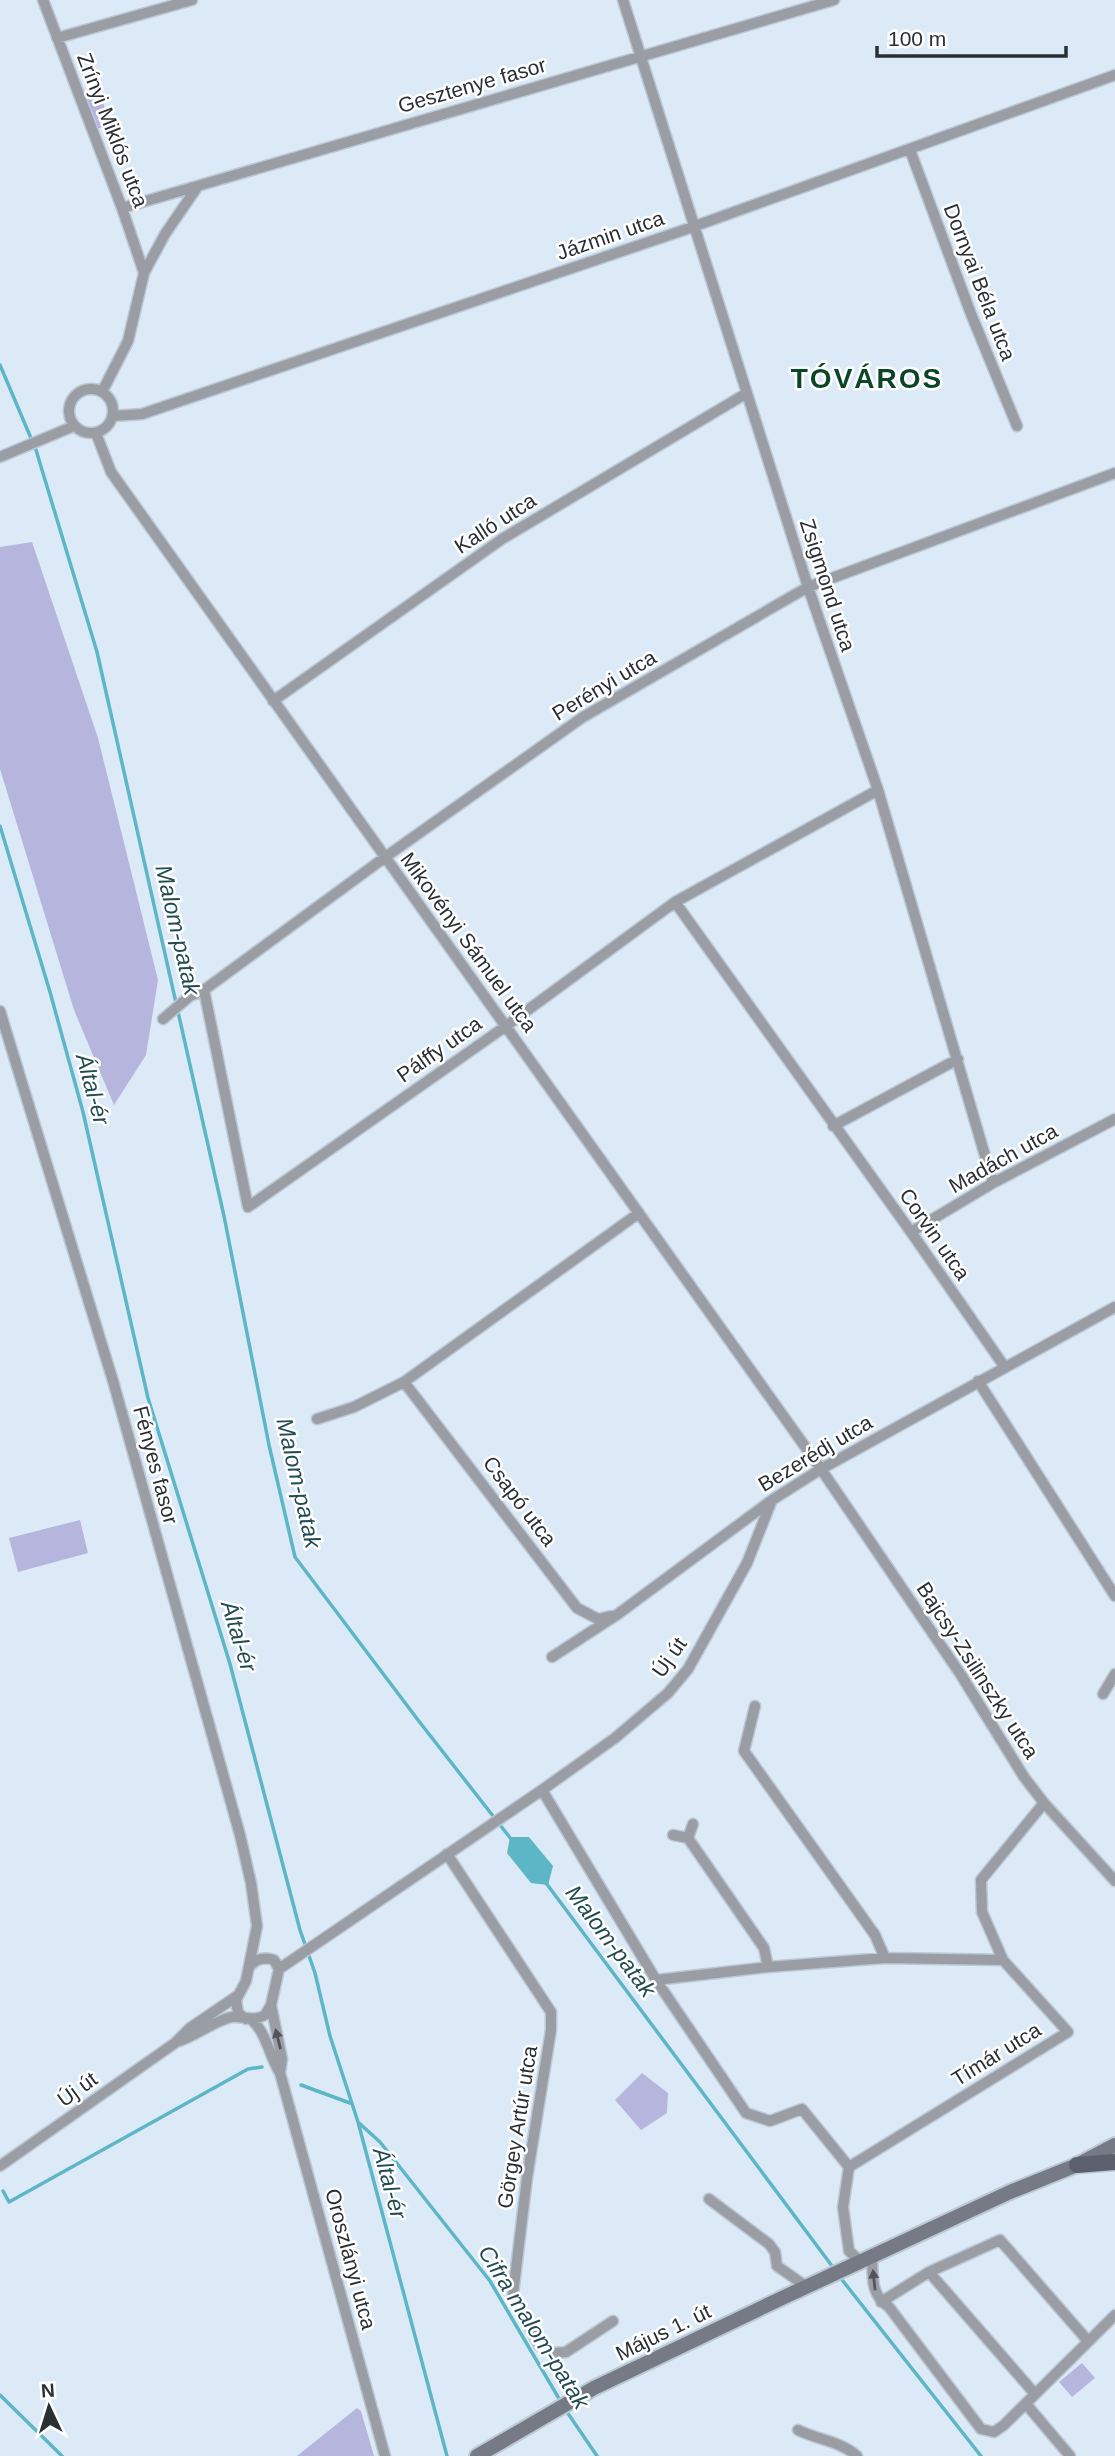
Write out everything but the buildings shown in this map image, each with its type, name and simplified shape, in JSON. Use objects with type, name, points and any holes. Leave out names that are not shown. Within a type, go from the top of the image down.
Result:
[{"type":"main road","points":[[1077,2165],[1115,2136]]},
{"type":"main road","name":"Május 1. út","points":[[477,2456],[576,2399],[838,2272],[1010,2192],[1077,2165],[1115,2145]]},
{"type":"main road","name":"Május 1. út","points":[[1077,2165],[1115,2155]]},
{"type":"main road","points":[[1077,2165],[1115,2162]]},
{"type":"street","name":"Zrínyi Miklós utca","points":[[43,0],[122,208],[144,274]]},
{"type":"street","points":[[57,38],[192,0]]},
{"type":"street","name":"Zsigmond utca","points":[[623,0],[808,587],[878,790],[993,1183]]},
{"type":"street","name":"Gesztenye fasor","points":[[122,208],[834,0]]},
{"type":"street","name":"Jázmin utca","points":[[113,416],[142,414],[694,227],[1115,75]]},
{"type":"street","name":"Dornyai Béla utca","points":[[910,150],[971,314],[1017,426]]},
{"type":"street","points":[[102,392],[128,341],[144,274],[165,234],[199,186]]},
{"type":"street","points":[[93,389],[110,399],[113,416],[105,428],[96,433],[84,432],[74,426],[69,416],[70,404],[83,390],[93,389]]},
{"type":"street","name":"Kalló utca","points":[[273,701],[502,539],[747,393]]},
{"type":"street","points":[[0,457],[74,426]]},
{"type":"street","name":"Mikovényi Sámuel utca","points":[[96,433],[111,472],[821,1469]]},
{"type":"street","name":"Perényi utca","points":[[163,1019],[190,996],[204,990],[583,717],[808,587],[1115,473]]},
{"type":"street","name":"Pálffy utca","points":[[204,990],[248,1207],[506,1026],[675,902],[878,790]]},
{"type":"street","name":"Corvin utca","points":[[675,902],[1004,1366]]},
{"type":"street","name":"Fényes fasor","points":[[0,1011],[113,1381],[240,1835],[254,1896],[257,1935],[246,1981],[237,1996]]},
{"type":"street","points":[[833,1126],[958,1059]]},
{"type":"street","name":"Madách utca","points":[[911,1232],[993,1183],[1115,1119]]},
{"type":"street","points":[[317,1419],[354,1407],[404,1382],[639,1213]]},
{"type":"street","name":"Bezerédj utca","points":[[552,1657],[618,1614],[772,1500],[821,1469],[1115,1307]]},
{"type":"street","points":[[978,1381],[1115,1596]]},
{"type":"street","name":"Csapó utca","points":[[404,1382],[577,1608],[598,1619],[618,1614]]},
{"type":"street","name":"Bajcsy-Zsilinszky utca","points":[[821,1469],[961,1675],[1024,1777],[1115,1881]]},
{"type":"street","name":"Új út","points":[[279,1969],[542,1790],[615,1738],[668,1693],[688,1669],[747,1563],[772,1500]]},
{"type":"street","points":[[1103,1694],[1115,1674]]},
{"type":"street","points":[[755,1706],[744,1751],[875,1935],[885,1958]]},
{"type":"street","points":[[542,1790],[656,1980],[746,2113],[770,2121],[802,2109],[849,2167],[843,2207],[849,2251],[866,2259],[874,2291],[881,2302],[889,2307],[981,2429],[994,2432],[1115,2315]]},
{"type":"street","name":"Tímár utca","points":[[849,2167],[1068,2032],[1003,1960],[982,1912],[981,1881],[1044,1803]]},
{"type":"street","points":[[688,1838],[693,1824]]},
{"type":"street","points":[[673,1835],[688,1838],[764,1948],[768,1967]]},
{"type":"street","name":"Görgey Artúr utca","points":[[447,1854],[551,2012],[551,2030],[527,2178],[513,2294],[539,2345],[553,2353],[566,2352],[613,2321]]},
{"type":"street","name":"Fényes fasor","points":[[257,1935],[269,1959],[274,1960],[279,1969]]},
{"type":"street","points":[[656,1980],[768,1967],[885,1958],[1003,1960]]},
{"type":"street","points":[[250,1966],[257,1960],[269,1959]]},
{"type":"street","points":[[249,2019],[265,2015],[271,2005],[279,1969]]},
{"type":"street","name":"Új út","points":[[0,2166],[237,1996]]},
{"type":"street","name":"Oroszlányi utca","points":[[237,1996],[237,2009],[259,2026],[273,2063],[280,2073],[385,2456]]},
{"type":"street","name":"Oroszlányi utca","points":[[271,2005],[282,2059],[280,2073]]},
{"type":"street","name":"Új út","points":[[175,2043],[195,2036],[226,2019],[249,2019]]},
{"type":"street","points":[[709,2199],[769,2244],[775,2252],[777,2266],[807,2287]]},
{"type":"street","points":[[881,2302],[929,2272],[1000,2240],[1088,2341]]},
{"type":"street","points":[[929,2272],[1035,2394]]},
{"type":"street","points":[[1026,2403],[1070,2456]]},
{"type":"street","points":[[798,2430],[817,2439],[834,2441],[857,2456]]},
{"type":"shaded area","points":[[99,89],[110,125],[94,130],[83,94]]},
{"type":"shaded area","points":[[32,542],[98,738],[158,980],[146,1055],[114,1105],[74,1010],[0,769],[0,547]]},
{"type":"shaded area","points":[[80,1520],[88,1553],[18,1572],[9,1538]]},
{"type":"shaded area","points":[[510,1837],[529,1837],[553,1866],[548,1885],[531,1883],[507,1853]]},
{"type":"shaded area","points":[[642,2073],[668,2093],[667,2113],[641,2130],[615,2100]]},
{"type":"shaded area","points":[[1082,2363],[1095,2378],[1072,2397],[1059,2382]]},
{"type":"shaded area","points":[[357,2408],[361,2411],[374,2456],[297,2456]]},
{"type":"waterway","name":"Malom-patak","points":[[0,365],[36,450],[97,652],[224,1216],[269,1445],[295,1557],[511,1839]]},
{"type":"waterway","name":"Által-ér","points":[[0,826],[83,1112],[148,1398],[230,1664],[300,1930],[358,2122],[447,2456]]},
{"type":"waterway","name":"Malom-patak","points":[[546,1883],[835,2270]]},
{"type":"waterway","points":[[3,2191],[9,2202],[248,2069],[262,2067]]},
{"type":"waterway","points":[[301,2085],[350,2103]]},
{"type":"waterway","name":"Cifra malom-patak","points":[[359,2123],[380,2142],[490,2281],[561,2402]]},
{"type":"waterway","name":"Malom-patak","points":[[839,2276],[981,2456]]},
{"type":"waterway","points":[[0,2395],[62,2456]]},
{"type":"waterway","name":"Cifra malom-patak","points":[[565,2409],[597,2456]]},
{"type":"district","name":"TÓVÁROS","points":[[867,378]]}]
